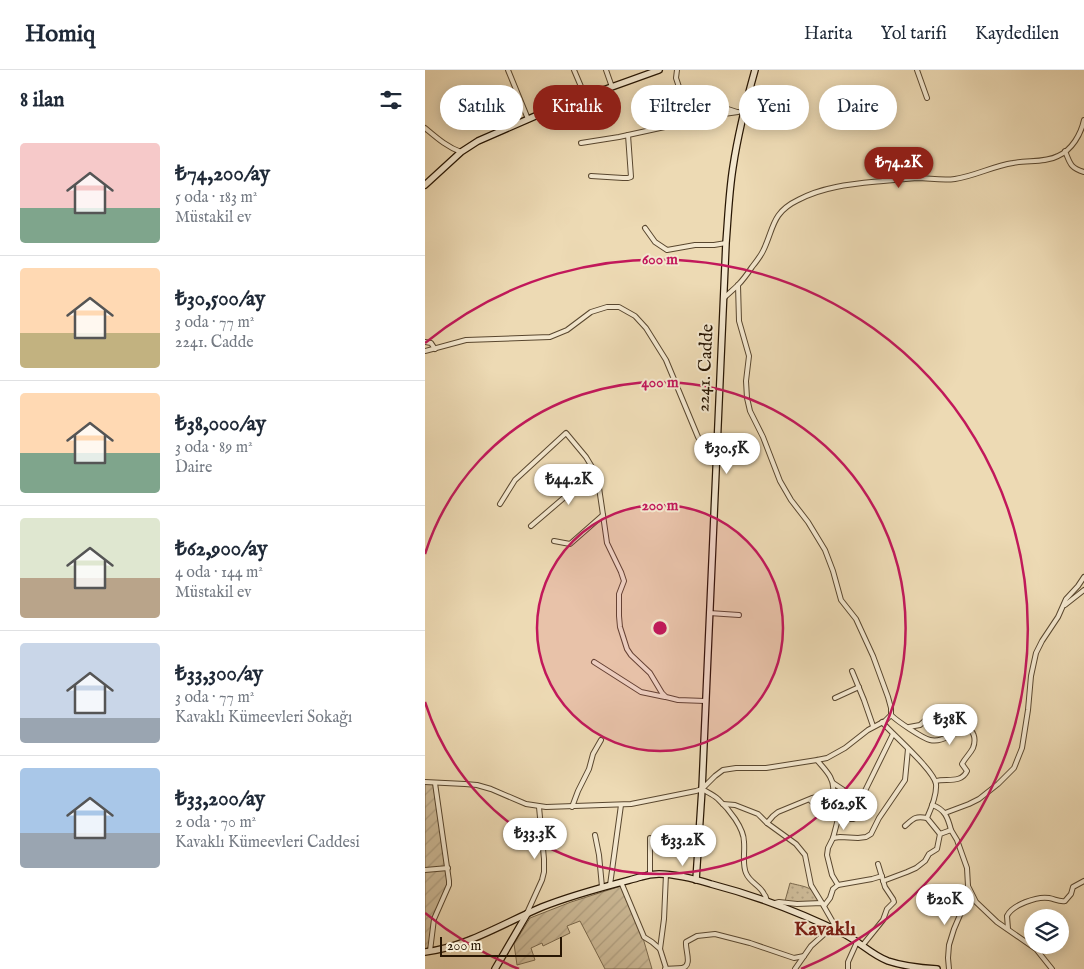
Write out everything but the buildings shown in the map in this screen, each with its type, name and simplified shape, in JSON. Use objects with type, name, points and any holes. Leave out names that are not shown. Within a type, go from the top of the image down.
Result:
[{"type":"street","points":[[508,70],[528,119]]},
{"type":"street","points":[[574,70],[580,85]]},
{"type":"street","points":[[606,70],[611,85]]},
{"type":"street","points":[[616,85],[640,73],[659,70]]},
{"type":"street","points":[[676,70],[679,87],[685,95],[739,112]]},
{"type":"street","name":"2241. Cadde","points":[[750,85],[755,70]]},
{"type":"street","points":[[917,70],[927,98]]},
{"type":"street","points":[[581,143],[601,141],[724,114],[739,113]]},
{"type":"street","points":[[425,185],[461,152],[479,141],[533,117]]},
{"type":"street","points":[[724,298],[752,268],[763,251],[773,224],[781,212],[799,199],[846,184],[916,178],[950,179],[1003,164],[1056,157],[1065,151],[1078,137],[1084,120]]},
{"type":"street","name":"2241. Cadde","points":[[696,880],[702,788],[726,243],[739,127]]},
{"type":"street","points":[[425,128],[444,144],[461,152]]},
{"type":"street","points":[[591,176],[631,177],[628,135]]},
{"type":"street","points":[[1065,151],[1071,166],[1084,172]]},
{"type":"street","points":[[645,228],[655,242],[667,250],[695,245],[726,243]]},
{"type":"street","points":[[425,782],[477,785],[539,807],[621,805],[702,788],[723,770],[766,768],[827,758],[845,748],[873,726],[891,715],[888,697],[875,662],[856,619],[841,600],[825,550],[780,481],[763,437],[750,411],[746,381],[749,356],[739,326],[738,285]]},
{"type":"street","points":[[425,351],[471,339],[550,337],[567,330],[591,312],[607,307],[619,307],[635,316],[646,328],[667,363],[698,437],[707,450],[717,456]]},
{"type":"street","points":[[425,342],[431,343],[435,349]]},
{"type":"street","points":[[500,504],[515,480],[566,433],[586,457],[598,481],[607,543],[624,581],[619,594],[619,616],[620,627],[627,649],[647,670],[662,693],[668,698]]},
{"type":"street","points":[[531,526],[595,472]]},
{"type":"street","points":[[554,541],[570,544],[603,515]]},
{"type":"street","points":[[945,813],[979,798],[1005,777],[1017,762],[1022,748],[1034,660],[1069,596],[1084,577]]},
{"type":"street","points":[[1063,606],[1084,590]]},
{"type":"street","points":[[709,613],[739,615]]},
{"type":"street","points":[[594,662],[641,692],[678,700],[705,701]]},
{"type":"street","points":[[852,671],[873,726]]},
{"type":"street","points":[[835,698],[859,687]]},
{"type":"street","points":[[909,727],[920,725],[930,716],[952,707]]},
{"type":"street","points":[[891,715],[928,739],[942,739],[964,730],[970,730],[974,734],[975,742],[973,748],[962,764],[967,771],[964,776],[956,780],[945,779],[936,781]]},
{"type":"street","points":[[882,722],[900,739],[936,781],[932,805],[927,818]]},
{"type":"street","points":[[810,800],[816,806],[838,819],[855,818],[858,805],[893,734]]},
{"type":"street","points":[[572,807],[589,769],[593,754],[601,740]]},
{"type":"street","points":[[833,838],[858,838],[871,834],[879,818],[905,780],[909,749]]},
{"type":"street","points":[[767,823],[778,812],[830,794],[833,791],[834,787],[830,776],[817,760]]},
{"type":"street","points":[[435,783],[449,886],[434,919],[428,952],[444,949],[467,940],[557,901],[621,882],[650,875],[666,874],[739,891],[770,902],[838,931],[873,954],[890,962],[937,969]]},
{"type":"street","points":[[833,783],[845,791],[858,805]]},
{"type":"street","points":[[702,788],[718,798],[738,824],[743,835],[746,874],[750,881],[760,888],[770,902]]},
{"type":"street","points":[[723,804],[735,805],[758,814],[796,844],[803,852],[811,885],[838,931]]},
{"type":"street","points":[[610,885],[621,805]]},
{"type":"street","points":[[932,805],[945,813],[967,868],[968,886],[966,901],[949,945],[949,969]]},
{"type":"street","points":[[495,969],[527,914],[542,880],[544,860],[539,807]]},
{"type":"street","points":[[905,826],[917,817],[927,818],[941,834]]},
{"type":"street","points":[[838,819],[827,855],[832,874],[838,885]]},
{"type":"street","points":[[941,834],[951,830]]},
{"type":"street","points":[[770,902],[823,904],[830,898],[833,889],[838,885],[907,872],[925,861],[929,854],[937,849],[941,834]]},
{"type":"street","points":[[595,835],[602,887]]},
{"type":"street","points":[[650,838],[650,875]]},
{"type":"street","points":[[847,969],[848,962],[859,944],[883,918],[887,909],[894,902],[882,878],[878,864]]},
{"type":"street","points":[[425,870],[447,868]]},
{"type":"street","points":[[666,874],[664,919],[660,949],[666,969],[683,968],[686,966],[688,963],[686,942],[697,936],[715,934],[750,943],[794,958],[804,956]]},
{"type":"street","points":[[1008,930],[1007,916],[1011,910],[1031,900],[1040,898],[1065,901],[1071,894],[1073,887],[1084,881]]},
{"type":"street","points":[[621,882],[644,937],[660,949]]},
{"type":"street","points":[[968,886],[976,902],[986,913],[1036,949],[1052,969]]},
{"type":"street","points":[[795,969],[811,946],[831,928]]},
{"type":"shaded area","points":[[425,784],[433,784],[448,881],[434,914],[428,948],[425,949]]},
{"type":"shaded area","points":[[790,883],[804,886],[811,890],[819,901],[796,903],[785,901]]},
{"type":"shaded area","points":[[621,886],[643,938],[652,969],[605,969],[580,921],[567,926],[570,933],[543,946],[542,943],[531,948],[535,960],[517,965],[514,944],[530,918]]},
{"type":"district","name":"Kavaklı","points":[[825,929]]}]
